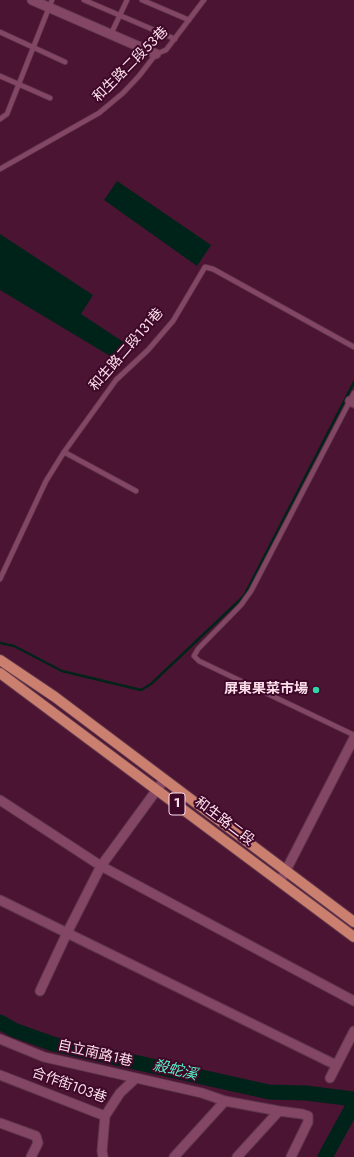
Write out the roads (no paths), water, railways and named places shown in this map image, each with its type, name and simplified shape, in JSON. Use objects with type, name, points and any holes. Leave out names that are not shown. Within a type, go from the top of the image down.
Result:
[{"type":"main road","name":"和生路二段","points":[[0,660],[55,697],[354,922]]},
{"type":"main road","name":"和生路二段","points":[[0,673],[354,936]]},
{"type":"street","points":[[32,0],[51,4],[111,34],[156,54]]},
{"type":"street","points":[[280,882],[354,737]]},
{"type":"street","points":[[40,991],[66,933],[101,866],[164,780]]},
{"type":"street","points":[[0,800],[101,866],[354,1001]]},
{"type":"street","points":[[0,900],[336,1064]]},
{"type":"street","points":[[330,1078],[354,1031]]},
{"type":"street","name":"自立南路1巷","points":[[0,1038],[44,1057],[202,1093],[225,1101],[308,1116],[306,1127],[291,1157]]},
{"type":"street","name":"合作街103巷","points":[[0,1075],[105,1116],[120,1093],[136,1078]]},
{"type":"street","points":[[174,1157],[225,1101]]},
{"type":"street","points":[[237,1157],[279,1111]]},
{"type":"street","points":[[103,1157],[102,1151],[105,1116]]},
{"type":"street","points":[[0,1123],[36,1136],[38,1142],[31,1157]]},
{"type":"lane","points":[[84,0],[175,39]]},
{"type":"lane","points":[[111,34],[127,0]]},
{"type":"lane","points":[[142,0],[189,20]]},
{"type":"lane","name":"和生路二段53巷","points":[[0,169],[99,113],[123,93],[140,76],[156,54],[166,50],[204,0]]},
{"type":"lane","points":[[0,119],[7,114],[51,4]]},
{"type":"lane","points":[[0,32],[65,62]]},
{"type":"lane","points":[[0,76],[50,98]]},
{"type":"lane","name":"和生路二段131巷","points":[[0,579],[46,481],[64,452],[116,380],[148,350],[173,320],[205,267],[213,269],[354,347]]},
{"type":"lane","points":[[353,399],[251,591],[241,605],[198,649],[194,656],[199,661],[354,737]]},
{"type":"lane","points":[[64,452],[136,491]]},
{"type":"waterway","points":[[0,643],[14,646],[62,671],[141,690],[151,684],[244,596],[354,382]]},
{"type":"waterway","name":"殺蛇溪","points":[[0,1022],[14,1030],[53,1044],[269,1092],[306,1093],[354,1099]]},
{"type":"waterway","points":[[325,1157],[354,1104]]},
{"type":"place","name":"屏東果菜市場","points":[[316,690]]}]
